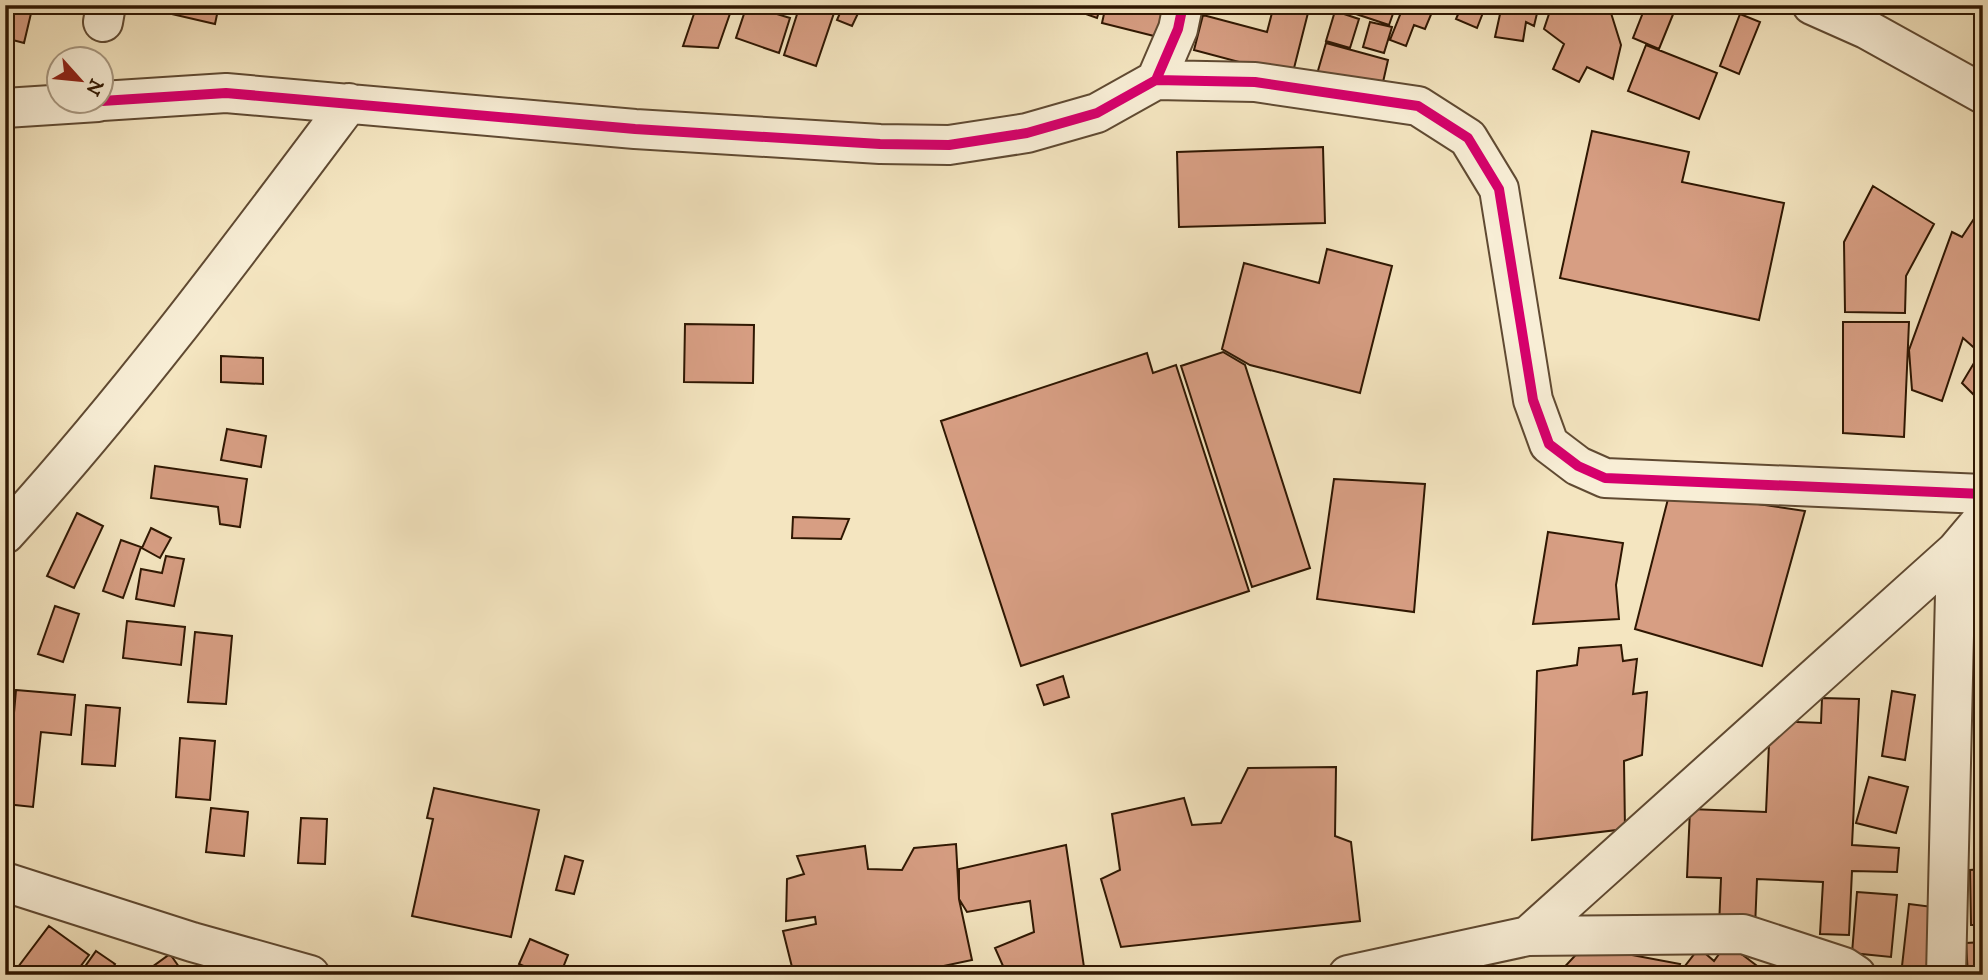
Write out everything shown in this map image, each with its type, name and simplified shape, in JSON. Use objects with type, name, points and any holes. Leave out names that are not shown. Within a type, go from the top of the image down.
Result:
[{"type":"street","points":[[1156,80],[1178,29],[1183,5]]},
{"type":"street","points":[[1812,5],[1866,29],[1983,94]]},
{"type":"street","points":[[116,100],[226,93],[635,129],[880,144],[949,145],[1027,133],[1097,113],[1156,80],[1255,82],[1418,106],[1468,138],[1499,188],[1533,400],[1549,444],[1578,466],[1605,478],[1983,494]]},
{"type":"street","points":[[5,534],[52,482],[193,311],[349,103]]},
{"type":"street","points":[[5,108],[46,105]]},
{"type":"street","points":[[1528,936],[1956,551],[1983,519]]},
{"type":"street","points":[[1945,975],[1956,551]]},
{"type":"street","points":[[5,882],[192,942],[310,975]]},
{"type":"street","points":[[1348,975],[1528,936],[1744,934],[1844,967],[1856,975]]},
{"type":"building","points":[[5,5],[33,5],[24,43],[5,38]]},
{"type":"building","points":[[38,5],[86,5],[84,14]]},
{"type":"building","points":[[164,5],[219,5],[215,24],[163,12]]},
{"type":"building","points":[[697,5],[733,5],[718,48],[683,46]]},
{"type":"building","points":[[747,5],[790,18],[779,53],[736,38]]},
{"type":"building","points":[[800,5],[821,5],[835,10],[816,66],[784,55]]},
{"type":"building","points":[[840,5],[862,5],[852,26],[837,20],[843,6]]},
{"type":"building","points":[[1069,5],[1101,5],[1097,18],[1069,8]]},
{"type":"building","points":[[1106,5],[1170,5],[1162,38],[1102,23]]},
{"type":"building","points":[[1274,5],[1310,5],[1292,76],[1194,50],[1203,15],[1267,32]]},
{"type":"building","points":[[1339,5],[1392,5],[1395,8],[1389,25],[1338,8]]},
{"type":"building","points":[[1404,5],[1435,5],[1425,29],[1414,25],[1406,46],[1390,40]]},
{"type":"building","points":[[1462,5],[1486,5],[1477,28],[1456,19]]},
{"type":"building","points":[[1502,5],[1539,5],[1534,26],[1526,22],[1523,41],[1495,37]]},
{"type":"building","points":[[1552,5],[1613,5],[1611,13],[1621,45],[1613,79],[1587,67],[1579,82],[1553,69],[1564,44],[1544,29]]},
{"type":"building","points":[[1646,5],[1656,5],[1674,12],[1659,49],[1633,38]]},
{"type":"building","points":[[1335,11],[1359,19],[1350,48],[1326,41]]},
{"type":"building","points":[[1740,14],[1760,22],[1739,74],[1720,66]]},
{"type":"building","points":[[1370,22],[1392,27],[1384,53],[1363,47]]},
{"type":"building","points":[[1326,43],[1388,60],[1381,91],[1317,74]]},
{"type":"building","points":[[1646,45],[1717,73],[1699,119],[1628,91]]},
{"type":"building","points":[[1592,131],[1689,152],[1682,182],[1784,203],[1759,320],[1560,278]]},
{"type":"building","points":[[1323,147],[1325,223],[1179,227],[1177,152]]},
{"type":"building","points":[[1873,186],[1934,224],[1906,276],[1905,313],[1845,312],[1844,242]]},
{"type":"building","points":[[1983,205],[1983,404],[1962,383],[1980,353],[1963,338],[1942,401],[1912,390],[1909,350],[1952,232],[1962,237]]},
{"type":"building","points":[[1327,249],[1392,266],[1360,393],[1250,365],[1222,349],[1244,263],[1319,283]]},
{"type":"building","points":[[1843,322],[1909,322],[1904,437],[1843,433]]},
{"type":"building","points":[[685,324],[754,325],[753,383],[684,382]]},
{"type":"building","points":[[1223,352],[1245,365],[1310,568],[1252,587],[1181,366]]},
{"type":"building","points":[[1147,353],[1153,373],[1176,365],[1249,591],[1021,666],[941,421]]},
{"type":"building","points":[[221,356],[263,358],[263,384],[221,382]]},
{"type":"building","points":[[227,429],[266,436],[261,467],[221,460]]},
{"type":"building","points":[[155,466],[247,479],[240,527],[220,524],[218,507],[151,498]]},
{"type":"building","points":[[1334,479],[1425,484],[1414,612],[1317,599]]},
{"type":"building","points":[[1670,491],[1805,511],[1762,666],[1635,629]]},
{"type":"building","points":[[77,513],[103,526],[74,588],[47,576]]},
{"type":"building","points":[[793,517],[849,519],[841,539],[792,538]]},
{"type":"building","points":[[151,528],[171,538],[160,558],[142,548]]},
{"type":"building","points":[[1548,532],[1623,543],[1616,585],[1619,619],[1533,624]]},
{"type":"building","points":[[121,540],[141,547],[123,598],[103,591]]},
{"type":"building","points":[[1983,551],[1983,598],[1965,567]]},
{"type":"building","points":[[166,556],[184,559],[174,606],[136,599],[141,569],[162,573]]},
{"type":"building","points":[[55,606],[79,614],[63,662],[38,654]]},
{"type":"building","points":[[127,621],[185,627],[181,665],[123,658]]},
{"type":"building","points":[[195,632],[232,636],[226,704],[188,702]]},
{"type":"building","points":[[1621,645],[1623,661],[1637,659],[1633,694],[1647,692],[1642,755],[1624,761],[1625,829],[1532,840],[1537,671],[1577,665],[1579,648]]},
{"type":"building","points":[[1063,676],[1069,697],[1044,705],[1037,685]]},
{"type":"building","points":[[16,690],[75,695],[71,735],[41,732],[33,807],[6,804]]},
{"type":"building","points":[[1892,691],[1915,695],[1905,760],[1882,756]]},
{"type":"building","points":[[1822,698],[1859,699],[1852,845],[1899,848],[1897,872],[1852,871],[1849,935],[1820,934],[1823,882],[1757,879],[1755,928],[1719,927],[1721,878],[1687,877],[1690,809],[1766,812],[1770,721],[1821,723]]},
{"type":"building","points":[[86,705],[120,708],[115,766],[82,764]]},
{"type":"building","points":[[180,738],[215,741],[210,800],[176,797]]},
{"type":"building","points":[[1336,767],[1335,836],[1351,842],[1360,921],[1121,947],[1101,879],[1120,870],[1112,814],[1184,798],[1192,825],[1221,823],[1248,768]]},
{"type":"building","points":[[1869,777],[1908,787],[1896,833],[1856,823]]},
{"type":"building","points":[[434,788],[539,810],[511,937],[412,916],[433,819],[427,818]]},
{"type":"building","points":[[211,808],[248,812],[244,856],[206,852]]},
{"type":"building","points":[[301,818],[327,819],[325,864],[298,863]]},
{"type":"building","points":[[956,844],[959,899],[972,960],[901,975],[794,975],[783,931],[816,924],[815,917],[786,921],[787,879],[804,874],[797,856],[865,846],[868,869],[902,870],[914,848]]},
{"type":"building","points":[[1066,845],[1084,967],[1059,975],[1007,975],[995,948],[1034,932],[1030,901],[967,912],[959,899],[959,869]]},
{"type":"building","points":[[565,856],[583,861],[574,894],[556,890]]},
{"type":"building","points":[[1983,869],[1983,925],[1971,925],[1970,870]]},
{"type":"building","points":[[1857,892],[1897,895],[1891,957],[1852,953]]},
{"type":"building","points":[[1909,904],[1941,908],[1933,975],[1901,975]]},
{"type":"building","points":[[49,926],[89,955],[74,975],[20,975],[15,971]]},
{"type":"building","points":[[530,939],[568,955],[560,975],[544,975],[519,964]]},
{"type":"building","points":[[1983,942],[1983,974],[1968,975],[1966,943]]},
{"type":"building","points":[[1727,943],[1769,975],[1678,975],[1699,948],[1714,961]]},
{"type":"building","points":[[1584,946],[1680,964],[1676,975],[1557,975]]},
{"type":"building","points":[[96,951],[115,964],[108,975],[79,975]]},
{"type":"building","points":[[1790,951],[1821,975],[1772,975]]},
{"type":"building","points":[[170,954],[184,974],[141,975]]},
{"type":"cycle path","points":[[116,100],[226,93],[635,129],[880,144],[949,145],[1027,133],[1097,113],[1156,80],[1178,29],[1183,5]]},
{"type":"cycle path","points":[[1156,80],[1255,82],[1418,106],[1468,138],[1499,189],[1533,400],[1549,444],[1578,466],[1605,478],[1983,494]]}]
